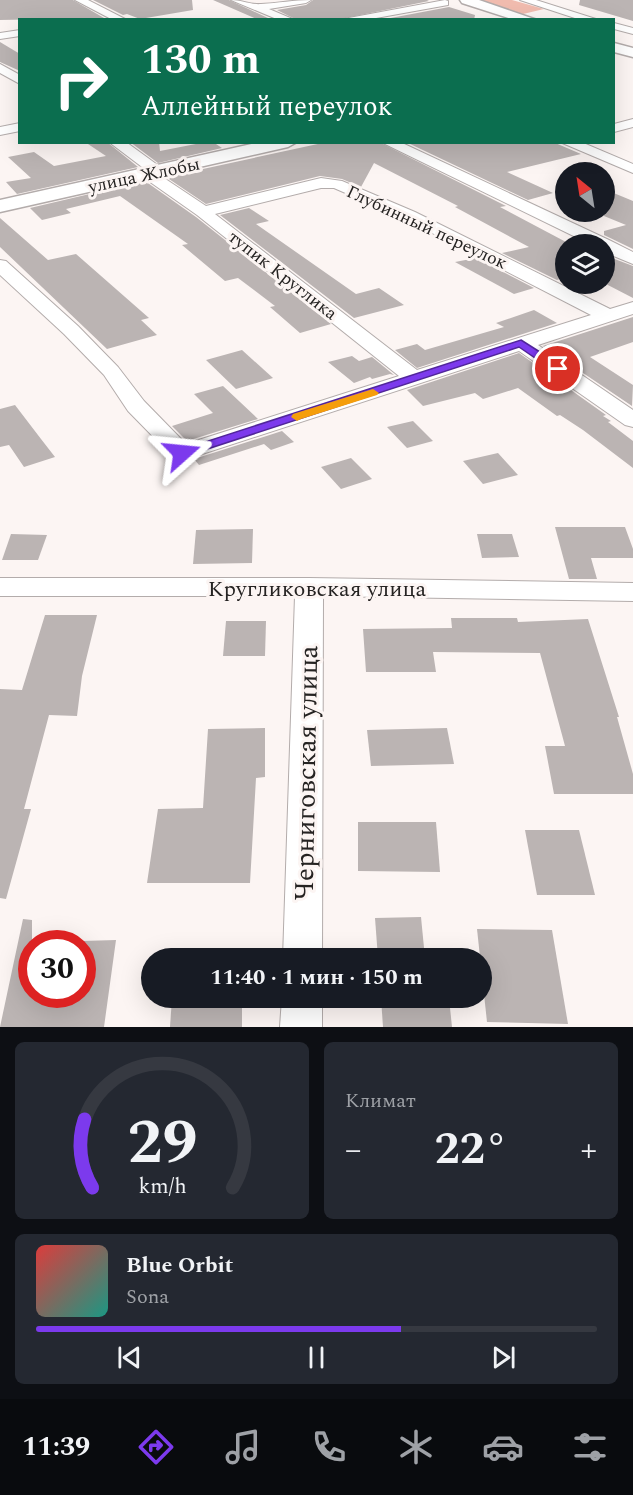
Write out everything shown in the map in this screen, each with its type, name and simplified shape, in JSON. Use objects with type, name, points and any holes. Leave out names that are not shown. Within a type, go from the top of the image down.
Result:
[{"type":"main road","points":[[466,0],[519,18]]},
{"type":"main road","points":[[450,1],[519,18]]},
{"type":"main road","points":[[615,38],[633,42]]},
{"type":"main road","points":[[615,47],[633,53]]},
{"type":"main road","points":[[154,171],[264,144]]},
{"type":"main road","name":"улица Жлобы","points":[[0,204],[279,144]]},
{"type":"street","points":[[80,0],[115,18]]},
{"type":"street","points":[[236,0],[284,18]]},
{"type":"street","points":[[257,8],[306,0]]},
{"type":"street","points":[[525,0],[588,18]]},
{"type":"street","points":[[354,18],[450,1]]},
{"type":"street","points":[[519,18],[565,10]]},
{"type":"street","points":[[615,26],[633,31]]},
{"type":"street","points":[[0,36],[18,33]]},
{"type":"street","points":[[615,128],[633,123]]},
{"type":"street","points":[[0,131],[18,127]]},
{"type":"street","name":"тупик Круглика","points":[[119,144],[416,379]]},
{"type":"street","points":[[392,144],[581,234]]},
{"type":"street","points":[[572,144],[633,169]]},
{"type":"street","name":"Глубинный переулок","points":[[203,212],[321,183],[337,184],[409,215],[608,316]]},
{"type":"street","points":[[615,250],[633,259]]},
{"type":"street","points":[[0,265],[71,330],[111,371],[136,406],[182,453],[633,308]]},
{"type":"street","points":[[521,343],[633,420]]},
{"type":"street","name":"Кругликовская улица","points":[[0,587],[309,587],[633,592]]},
{"type":"street","name":"Черниговская улица","points":[[303,948],[309,587]]},
{"type":"street","points":[[301,1027],[302,1008]]},
{"type":"shaded area","points":[[477,0],[512,0],[544,9],[523,14]]},
{"type":"building","points":[[0,0],[73,0],[104,18],[18,18],[0,20]]},
{"type":"building","points":[[93,0],[192,0],[193,10],[146,18],[123,15]]},
{"type":"building","points":[[213,0],[229,0],[268,18],[254,18]]},
{"type":"building","points":[[313,0],[429,1],[346,18],[293,18],[277,10],[306,5]]},
{"type":"building","points":[[580,0],[633,0],[633,21],[579,5]]},
{"type":"building","points":[[449,7],[475,15],[474,18],[391,18]]},
{"type":"building","points":[[0,42],[18,53],[18,70],[0,62]]},
{"type":"building","points":[[88,144],[109,144],[138,167],[17,194],[6,182],[31,178],[8,157],[34,152],[54,166],[106,156]]},
{"type":"building","points":[[133,144],[159,144],[160,151],[196,144],[216,144],[222,148],[158,163]]},
{"type":"building","points":[[318,144],[383,144],[506,206],[500,207],[555,236],[555,279],[502,253],[529,247],[455,207],[458,206],[374,163],[361,187],[342,179],[320,176],[206,204],[166,177]]},
{"type":"building","points":[[410,144],[558,144],[581,154],[507,172],[553,193],[528,200]]},
{"type":"building","points":[[145,181],[196,217],[331,324],[300,333],[270,307],[275,306],[238,278],[225,281],[182,245],[188,244],[120,196],[66,209],[71,213],[42,220],[30,208]]},
{"type":"building","points":[[615,194],[633,201],[633,249],[615,240],[615,234],[604,234],[604,231],[626,225],[615,220]]},
{"type":"building","points":[[249,208],[269,221],[256,224],[356,294],[379,288],[404,305],[354,318],[220,215]]},
{"type":"building","points":[[0,218],[48,260],[76,254],[149,318],[141,320],[157,335],[107,349],[0,247]]},
{"type":"building","points":[[476,258],[534,288],[514,294],[455,262]]},
{"type":"building","points":[[615,259],[633,266],[633,298],[615,289]]},
{"type":"building","points":[[534,310],[557,323],[417,368],[395,350],[417,344],[425,350],[504,327],[496,323]]},
{"type":"building","points":[[633,317],[633,342],[590,357],[633,385],[632,406],[543,346]]},
{"type":"building","points":[[242,350],[273,378],[236,389],[206,360]]},
{"type":"building","points":[[519,353],[606,415],[603,416],[611,421],[608,422],[633,441],[633,468],[583,430],[560,415],[557,416],[518,388],[483,399],[475,393],[423,406],[407,390]]},
{"type":"building","points":[[352,356],[359,361],[372,357],[394,375],[372,379],[370,377],[354,383],[328,362]]},
{"type":"building","points":[[223,386],[258,419],[187,441],[172,426],[213,413],[194,394]]},
{"type":"building","points":[[15,405],[55,457],[24,467],[9,445],[0,447],[0,409]]},
{"type":"building","points":[[413,421],[433,441],[407,448],[387,427]]},
{"type":"building","points":[[282,431],[294,442],[271,450],[264,444],[199,465],[194,459]]},
{"type":"building","points":[[498,453],[518,475],[483,484],[463,461]]},
{"type":"building","points":[[351,458],[372,479],[341,489],[321,467]]},
{"type":"building","points":[[555,527],[625,527],[633,549],[633,558],[591,558],[597,579],[569,579]]},
{"type":"building","points":[[253,529],[252,563],[193,564],[196,530]]},
{"type":"building","points":[[11,534],[47,535],[38,560],[2,560]]},
{"type":"building","points":[[477,534],[512,534],[519,557],[482,558]]},
{"type":"building","points":[[45,615],[97,615],[82,676],[77,716],[49,715],[24,809],[31,809],[6,899],[0,898],[0,689],[22,690]]},
{"type":"building","points":[[451,618],[517,618],[518,622],[588,619],[619,717],[617,717],[633,774],[633,794],[554,794],[545,746],[565,746],[540,653],[433,652],[436,672],[366,672],[363,629],[452,628]]},
{"type":"building","points":[[226,621],[266,621],[265,656],[223,656]]},
{"type":"building","points":[[265,728],[265,777],[256,778],[250,883],[147,883],[158,809],[203,808],[208,729]]},
{"type":"building","points":[[447,728],[454,764],[371,766],[367,730]]},
{"type":"building","points":[[358,822],[436,822],[440,872],[358,871]]},
{"type":"building","points":[[525,830],[579,830],[595,895],[537,895]]},
{"type":"building","points":[[421,917],[424,948],[377,948],[375,918]]},
{"type":"building","points":[[23,919],[32,920],[32,930],[21,930]]},
{"type":"building","points":[[477,929],[552,930],[568,1024],[487,1022],[485,1008],[492,1008],[492,948],[479,948]]},
{"type":"building","points":[[116,940],[104,1027],[0,1027],[18,942],[18,1008],[96,1008],[96,941]]},
{"type":"building","points":[[171,1008],[242,1008],[242,1027],[170,1027]]},
{"type":"building","points":[[382,1008],[450,1008],[452,1027],[383,1027]]},
{"type":"slow traffic","points":[[297,417],[373,393]]},
{"type":"route","points":[[182,453],[416,379],[521,343],[558,369]]}]
